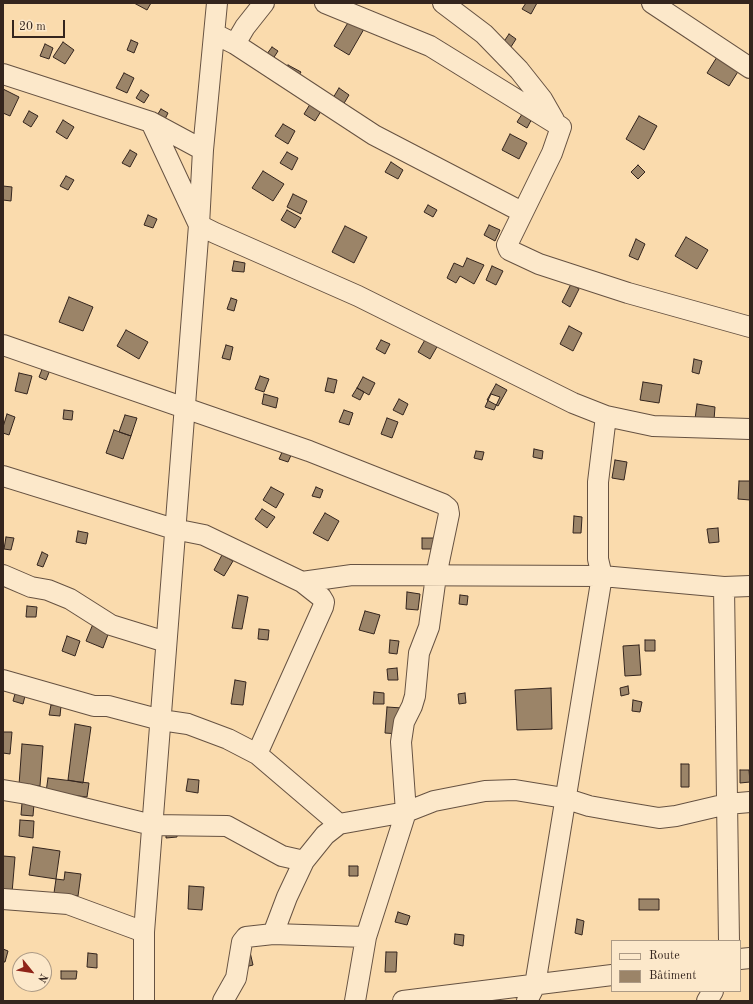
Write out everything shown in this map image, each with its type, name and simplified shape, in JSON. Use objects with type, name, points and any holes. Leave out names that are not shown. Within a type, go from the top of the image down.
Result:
[{"type":"street","points":[[144,1001],[144,932],[174,529],[199,225],[203,150],[217,3]]},
{"type":"street","points":[[235,44],[245,27],[264,3]]},
{"type":"street","points":[[325,3],[430,46],[560,125],[561,129],[552,153],[507,245],[509,250],[539,264],[628,293],[750,327]]},
{"type":"street","points":[[443,3],[484,34],[519,70],[542,99],[555,122]]},
{"type":"street","points":[[652,3],[750,68]]},
{"type":"street","points":[[215,34],[235,44],[374,135],[522,212]]},
{"type":"street","points":[[3,74],[151,122],[203,150]]},
{"type":"street","points":[[151,122],[199,225],[358,296],[573,403],[606,416],[653,426],[750,429]]},
{"type":"street","points":[[3,344],[117,386],[184,406],[309,451],[443,504],[448,508],[449,514],[436,576],[428,627],[419,653],[415,696],[404,722],[401,742],[405,774],[406,812],[366,937],[355,1001]]},
{"type":"street","points":[[531,993],[602,576],[598,559],[598,482],[606,416]]},
{"type":"street","points":[[3,476],[174,529],[204,534],[302,582],[321,597],[324,602],[323,607],[257,754]]},
{"type":"street","points":[[3,575],[31,587],[48,590],[70,599],[111,624],[166,642]]},
{"type":"street","points":[[302,582],[352,575],[602,576],[724,587],[750,586]]},
{"type":"street","points":[[724,587],[741,801],[729,940]]},
{"type":"street","points":[[3,680],[94,706],[108,706],[160,720],[188,724],[228,739],[257,754],[339,824]]},
{"type":"street","points":[[3,790],[27,794],[152,825],[227,826],[282,856],[304,861]]},
{"type":"street","points":[[273,934],[287,897],[304,861],[325,835],[339,824],[406,812],[434,801],[485,791],[515,790],[564,798],[589,806],[659,818],[676,816],[741,801]]},
{"type":"street","points":[[3,899],[68,904],[144,932]]},
{"type":"street","points":[[223,1001],[236,978],[243,939],[273,934],[366,937]]},
{"type":"street","points":[[403,1001],[531,993],[611,976]]},
{"type":"street","points":[[707,1001],[712,992]]},
{"type":"building","points":[[134,3],[151,3],[147,10]]},
{"type":"building","points":[[526,3],[537,3],[531,14],[522,9]]},
{"type":"building","points":[[349,21],[364,29],[349,55],[334,46]]},
{"type":"building","points":[[509,34],[516,39],[509,50],[501,46]]},
{"type":"building","points":[[131,40],[138,43],[134,53],[127,50]]},
{"type":"building","points":[[63,42],[74,50],[65,64],[53,57]]},
{"type":"building","points":[[45,44],[53,48],[49,59],[40,56]]},
{"type":"building","points":[[272,47],[278,51],[271,62],[264,58]]},
{"type":"building","points":[[717,57],[739,70],[729,86],[707,73]]},
{"type":"building","points":[[288,65],[301,72],[296,80],[283,73]]},
{"type":"building","points":[[124,73],[134,78],[127,93],[116,88]]},
{"type":"building","points":[[339,88],[349,95],[343,105],[333,98]]},
{"type":"building","points":[[3,89],[19,97],[10,116],[3,113]]},
{"type":"building","points":[[141,90],[149,95],[144,103],[136,98]]},
{"type":"building","points":[[312,101],[323,108],[315,121],[304,114]]},
{"type":"building","points":[[526,108],[535,113],[527,128],[517,122]]},
{"type":"building","points":[[161,109],[168,113],[164,121],[156,117]]},
{"type":"building","points":[[29,111],[38,116],[31,127],[23,122]]},
{"type":"building","points":[[639,116],[657,126],[644,150],[626,139]]},
{"type":"building","points":[[63,120],[74,127],[67,139],[56,132]]},
{"type":"building","points":[[283,124],[295,131],[288,144],[275,136]]},
{"type":"building","points":[[510,134],[527,143],[519,159],[502,150]]},
{"type":"building","points":[[130,150],[137,154],[130,167],[122,163]]},
{"type":"building","points":[[287,152],[298,158],[292,170],[280,163]]},
{"type":"building","points":[[391,162],[403,170],[398,179],[385,172]]},
{"type":"building","points":[[638,165],[645,172],[638,179],[631,172]]},
{"type":"building","points":[[263,171],[284,184],[273,201],[252,188]]},
{"type":"building","points":[[66,176],[74,180],[68,190],[60,186]]},
{"type":"building","points":[[3,186],[12,187],[11,201],[3,200]]},
{"type":"building","points":[[293,194],[307,201],[301,214],[287,207]]},
{"type":"building","points":[[428,205],[437,210],[433,217],[424,212]]},
{"type":"building","points":[[287,210],[301,218],[295,228],[281,220]]},
{"type":"building","points":[[148,215],[157,219],[153,228],[144,225]]},
{"type":"building","points":[[489,225],[500,230],[495,241],[484,235]]},
{"type":"building","points":[[345,226],[367,237],[354,263],[332,252]]},
{"type":"building","points":[[686,237],[708,250],[697,269],[675,256]]},
{"type":"building","points":[[636,239],[645,244],[638,260],[629,256]]},
{"type":"building","points":[[467,258],[484,265],[474,284],[460,276],[456,283],[447,278],[454,263],[463,267]]},
{"type":"building","points":[[234,261],[245,263],[244,272],[232,271]]},
{"type":"building","points":[[492,266],[503,271],[496,285],[486,280]]},
{"type":"building","points":[[571,284],[579,289],[570,307],[562,302]]},
{"type":"building","points":[[69,297],[93,307],[83,331],[59,322]]},
{"type":"building","points":[[231,298],[237,300],[234,311],[227,309]]},
{"type":"building","points":[[569,326],[582,333],[573,351],[560,344]]},
{"type":"building","points":[[126,330],[148,342],[139,359],[117,346]]},
{"type":"building","points":[[426,338],[438,345],[430,359],[418,352]]},
{"type":"building","points":[[381,340],[390,344],[385,354],[376,349]]},
{"type":"building","points":[[226,345],[233,347],[230,360],[222,358]]},
{"type":"building","points":[[694,359],[702,361],[699,374],[692,372]]},
{"type":"building","points":[[43,367],[50,370],[46,380],[39,377]]},
{"type":"building","points":[[19,373],[32,376],[27,394],[15,391]]},
{"type":"building","points":[[260,376],[269,379],[264,392],[255,389]]},
{"type":"building","points":[[363,377],[375,383],[369,395],[357,388]]},
{"type":"building","points":[[328,378],[337,380],[334,393],[325,391]]},
{"type":"building","points":[[643,382],[662,385],[659,403],[640,400]]},
{"type":"building","points":[[496,384],[507,390],[498,406],[487,400]]},
{"type":"building","points":[[357,388],[364,392],[360,400],[352,396]]},
{"type":"building","points":[[264,394],[278,398],[276,408],[262,404]]},
{"type":"building","points":[[491,394],[500,397],[494,410],[485,407]]},
{"type":"building","points":[[399,399],[408,404],[403,415],[393,410]]},
{"type":"building","points":[[697,404],[715,407],[714,420],[695,419]]},
{"type":"building","points":[[64,410],[73,411],[72,420],[63,419]]},
{"type":"building","points":[[344,410],[353,413],[349,425],[339,422]]},
{"type":"building","points":[[7,414],[15,417],[9,435],[3,433],[3,427]]},
{"type":"building","points":[[125,415],[137,418],[131,436],[119,432]]},
{"type":"building","points":[[387,418],[398,422],[392,438],[381,434]]},
{"type":"building","points":[[114,430],[131,436],[123,459],[106,453]]},
{"type":"building","points":[[534,449],[543,451],[542,459],[533,457]]},
{"type":"building","points":[[283,450],[292,453],[288,462],[279,459]]},
{"type":"building","points":[[476,451],[484,452],[482,460],[474,458]]},
{"type":"building","points":[[615,460],[627,462],[624,480],[612,478]]},
{"type":"building","points":[[739,481],[750,481],[750,500],[738,499]]},
{"type":"building","points":[[271,487],[284,494],[276,508],[263,500]]},
{"type":"building","points":[[316,487],[323,490],[320,498],[312,496]]},
{"type":"building","points":[[262,509],[275,517],[267,528],[255,519]]},
{"type":"building","points":[[325,513],[339,521],[328,541],[313,533]]},
{"type":"building","points":[[574,516],[582,517],[581,533],[573,533]]},
{"type":"building","points":[[718,528],[719,542],[709,543],[707,529]]},
{"type":"building","points":[[78,531],[88,533],[86,544],[76,542]]},
{"type":"building","points":[[6,537],[14,538],[11,550],[4,549]]},
{"type":"building","points":[[422,538],[438,538],[437,549],[422,549]]},
{"type":"building","points":[[42,552],[48,555],[43,567],[37,565]]},
{"type":"building","points":[[222,555],[233,561],[224,576],[214,570]]},
{"type":"building","points":[[407,592],[420,594],[418,610],[406,609]]},
{"type":"building","points":[[238,595],[248,597],[242,629],[232,628]]},
{"type":"building","points":[[460,595],[468,596],[467,605],[459,604]]},
{"type":"building","points":[[27,606],[37,607],[36,617],[26,617]]},
{"type":"building","points":[[365,611],[380,615],[374,634],[359,630]]},
{"type":"building","points":[[93,624],[109,632],[103,648],[86,641]]},
{"type":"building","points":[[259,629],[269,630],[268,640],[258,639]]},
{"type":"building","points":[[67,636],[80,641],[75,656],[62,651]]},
{"type":"building","points":[[390,640],[399,641],[397,654],[389,653]]},
{"type":"building","points":[[645,640],[655,640],[655,651],[645,651]]},
{"type":"building","points":[[639,645],[641,675],[625,676],[623,646]]},
{"type":"building","points":[[397,668],[398,680],[388,680],[387,669]]},
{"type":"building","points":[[235,680],[246,682],[243,705],[231,704]]},
{"type":"building","points":[[628,686],[629,694],[621,696],[620,688]]},
{"type":"building","points":[[551,688],[552,729],[517,730],[515,690]]},
{"type":"building","points":[[374,692],[384,693],[384,704],[373,704]]},
{"type":"building","points":[[465,693],[466,703],[459,704],[458,694]]},
{"type":"building","points":[[15,694],[25,696],[23,704],[13,701]]},
{"type":"building","points":[[633,700],[642,702],[640,712],[632,711]]},
{"type":"building","points":[[51,705],[61,706],[60,716],[49,715]]},
{"type":"building","points":[[387,707],[402,708],[400,734],[385,733]]},
{"type":"building","points":[[75,724],[91,727],[83,783],[68,780]]},
{"type":"building","points":[[3,732],[12,732],[10,754],[3,753]]},
{"type":"building","points":[[22,744],[43,746],[40,786],[19,785]]},
{"type":"building","points":[[681,764],[689,764],[689,787],[681,787]]},
{"type":"building","points":[[740,770],[749,770],[750,782],[740,783]]},
{"type":"building","points":[[48,778],[89,783],[87,797],[46,792]]},
{"type":"building","points":[[188,779],[199,780],[198,793],[186,791]]},
{"type":"building","points":[[22,803],[34,804],[33,816],[21,815]]},
{"type":"building","points":[[20,820],[34,821],[33,838],[19,836]]},
{"type":"building","points":[[166,828],[177,828],[177,837],[166,838]]},
{"type":"building","points":[[33,847],[60,851],[56,879],[29,875]]},
{"type":"building","points":[[3,856],[15,857],[12,893],[3,892]]},
{"type":"building","points":[[349,866],[358,866],[358,876],[349,876]]},
{"type":"building","points":[[65,872],[81,874],[78,896],[54,893],[56,879],[64,880]]},
{"type":"building","points":[[189,886],[204,887],[202,910],[188,909]]},
{"type":"building","points":[[639,899],[659,899],[659,910],[639,910]]},
{"type":"building","points":[[398,912],[410,916],[407,925],[395,922]]},
{"type":"building","points":[[577,919],[584,921],[582,935],[575,933]]},
{"type":"building","points":[[455,934],[464,935],[463,946],[454,944]]},
{"type":"building","points":[[3,949],[8,951],[5,962],[3,962]]},
{"type":"building","points":[[250,952],[253,965],[245,967]]},
{"type":"building","points":[[386,952],[397,952],[396,972],[385,972]]},
{"type":"building","points":[[88,953],[97,954],[97,968],[87,967]]},
{"type":"building","points":[[61,971],[77,971],[76,979],[61,979]]}]
